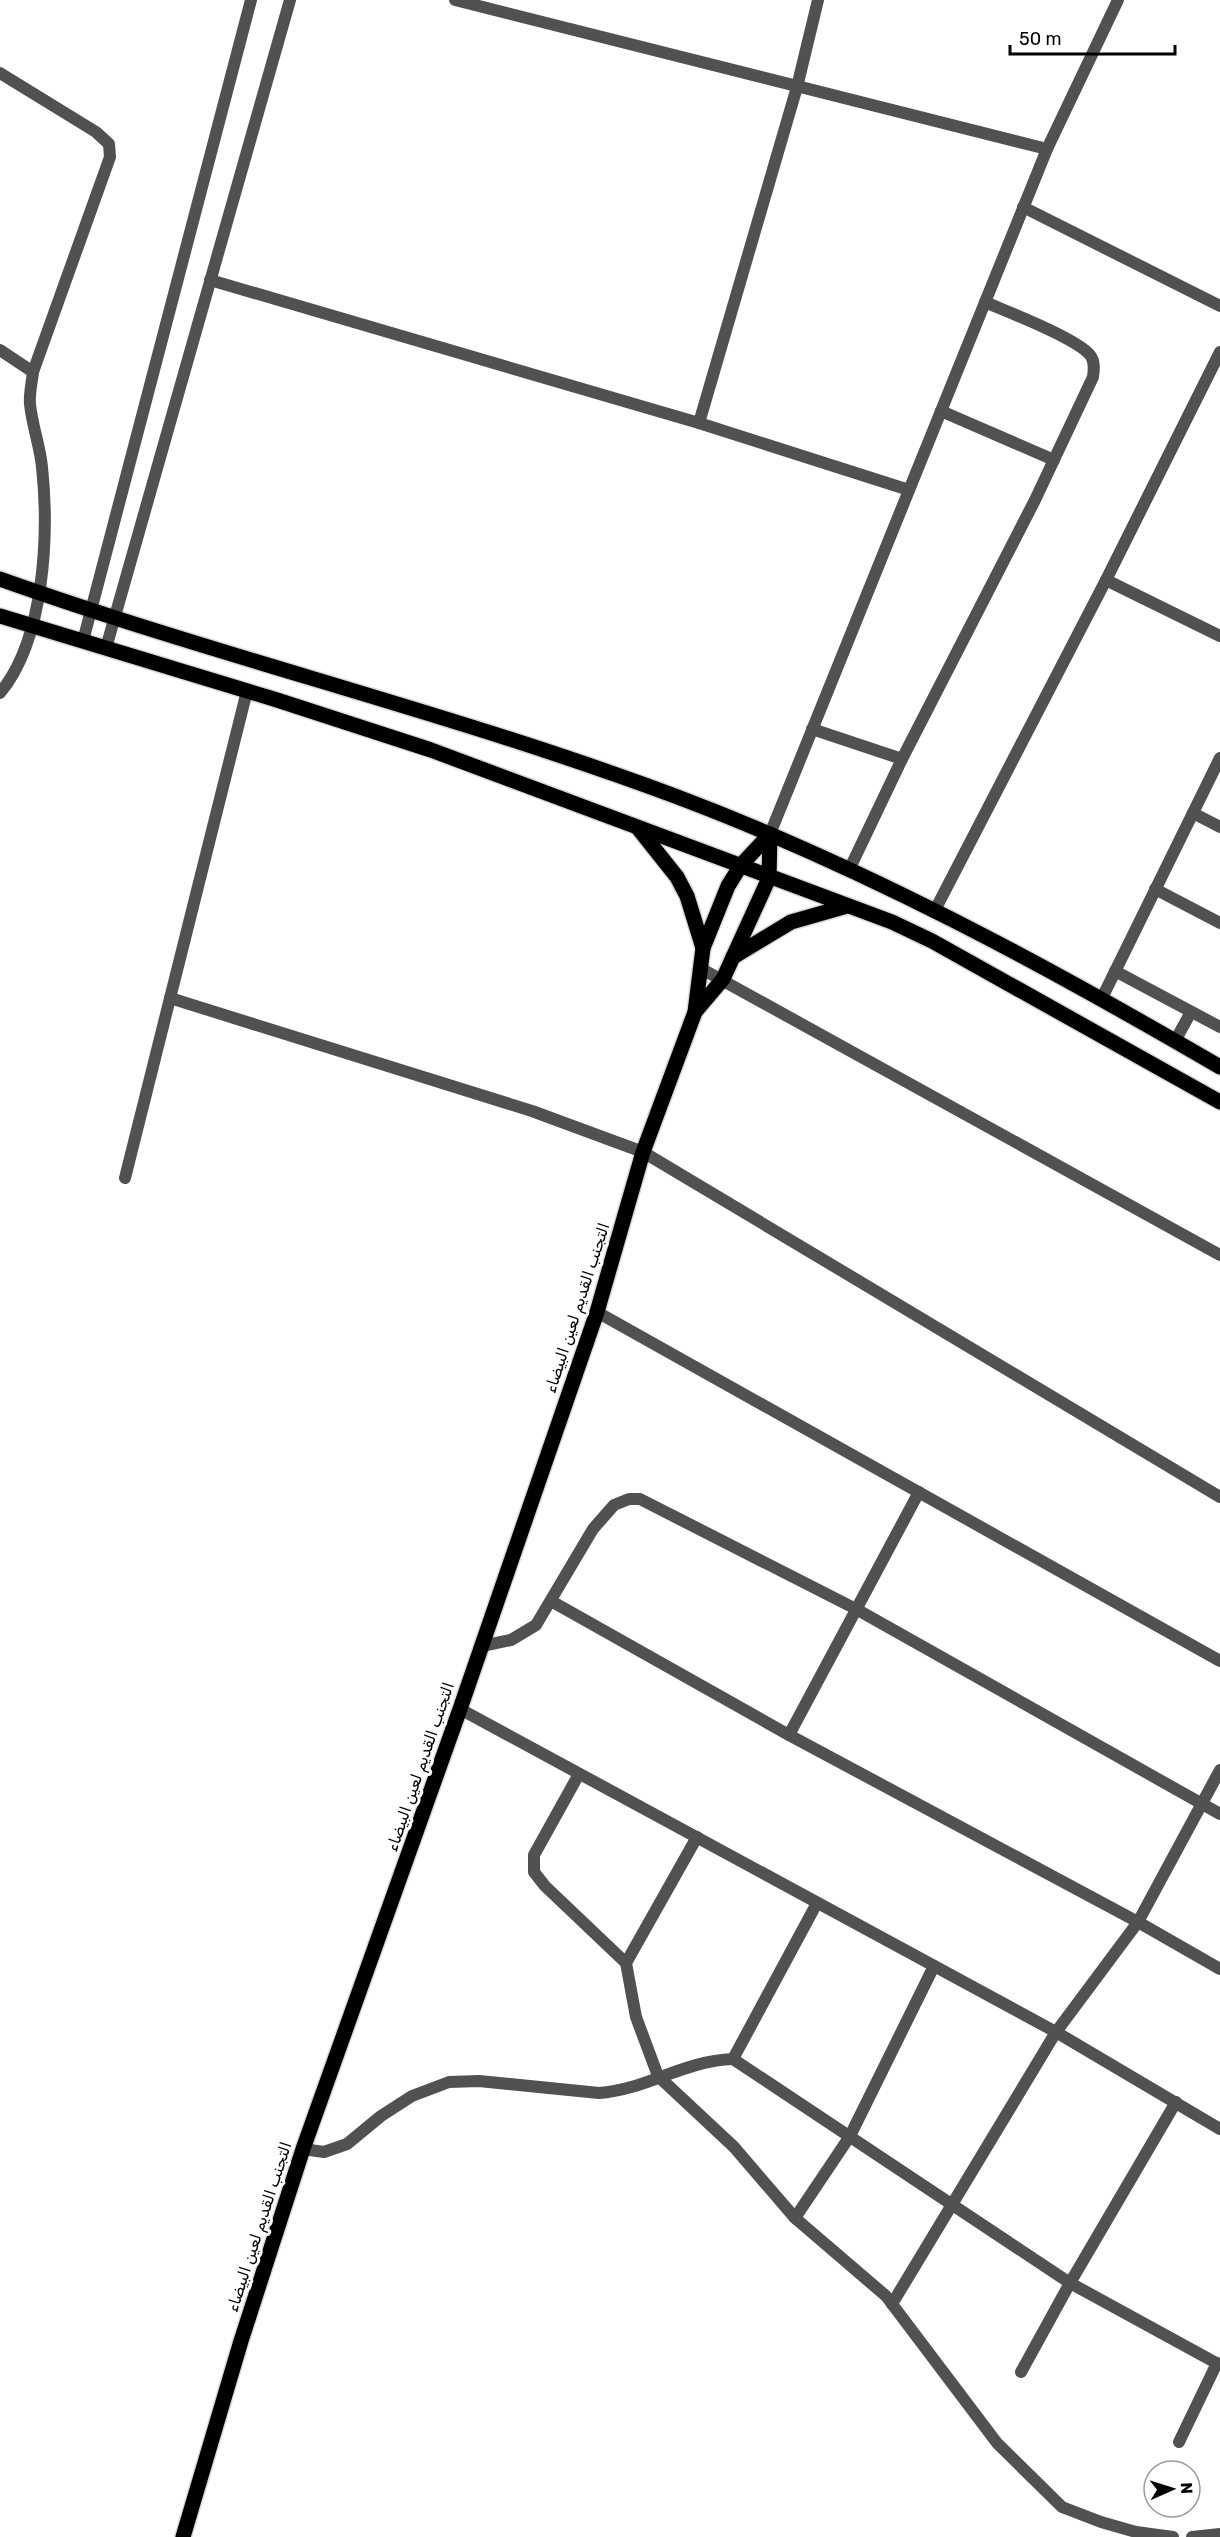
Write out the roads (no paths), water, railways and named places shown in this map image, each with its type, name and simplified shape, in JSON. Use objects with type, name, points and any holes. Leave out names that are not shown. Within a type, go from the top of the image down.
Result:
[{"type":"main road","points":[[0,579],[91,611],[549,752],[674,796],[770,834],[850,868],[1102,998],[1220,1067]]},
{"type":"main road","points":[[0,616],[431,750],[892,922],[932,941],[1220,1102]]},
{"type":"main road","points":[[638,828],[677,877],[687,896],[703,948]]},
{"type":"main road","points":[[695,1012],[703,948],[728,886],[741,865],[770,834]]},
{"type":"main road","points":[[695,1012],[723,979],[769,878],[770,834]]},
{"type":"main road","points":[[733,957],[791,922],[819,912],[847,906]]},
{"type":"main road","name":"التجنب القديم لعين البيضاء","points":[[183,2537],[240,2341],[303,2149],[482,1646],[597,1312],[644,1152],[695,1012]]},
{"type":"street","points":[[83,641],[251,0]]},
{"type":"street","points":[[106,648],[290,0]]},
{"type":"street","points":[[456,0],[1047,149]]},
{"type":"street","points":[[699,423],[797,87],[818,0]]},
{"type":"street","points":[[770,834],[1047,149],[1118,0]]},
{"type":"street","points":[[0,73],[96,132],[109,144],[110,157],[33,372],[30,403],[42,465],[45,509],[40,593],[22,657],[0,693]]},
{"type":"street","points":[[1023,207],[1220,306]]},
{"type":"street","points":[[210,280],[699,423],[909,490]]},
{"type":"street","points":[[850,868],[902,759],[926,717],[1054,460],[1093,377],[1093,360],[1090,354],[1074,342],[985,302]]},
{"type":"street","points":[[0,350],[33,372]]},
{"type":"street","points":[[934,912],[1106,580],[1220,352]]},
{"type":"street","points":[[941,411],[1054,460]]},
{"type":"street","points":[[1106,580],[1220,636]]},
{"type":"street","points":[[125,1178],[247,691]]},
{"type":"street","points":[[812,729],[902,759]]},
{"type":"street","points":[[1102,998],[1220,758]]},
{"type":"street","points":[[1193,813],[1220,827]]},
{"type":"street","points":[[1155,889],[1220,923]]},
{"type":"street","points":[[700,968],[1220,1255]]},
{"type":"street","points":[[1115,971],[1220,1027]]},
{"type":"street","points":[[170,998],[532,1111],[644,1152],[1220,1497]]},
{"type":"street","points":[[1175,1041],[1191,1012]]},
{"type":"street","points":[[597,1312],[1220,1661]]},
{"type":"street","points":[[789,1735],[919,1492]]},
{"type":"street","points":[[482,1646],[510,1640],[536,1625],[592,1528],[614,1505],[629,1499],[640,1498],[856,1609],[1220,1814]]},
{"type":"street","points":[[551,1601],[789,1735],[1138,1922],[1220,1969]]},
{"type":"street","points":[[460,1709],[1056,2032],[1220,2129]]},
{"type":"street","points":[[892,2304],[1056,2032],[1138,1922],[1220,1770]]},
{"type":"street","points":[[579,1774],[534,1855],[534,1872],[545,1886],[626,1963],[636,2018],[658,2076],[734,2147],[795,2218],[892,2304],[997,2443],[1062,2507],[1110,2525],[1136,2532],[1173,2537]]},
{"type":"street","points":[[626,1963],[697,1837]]},
{"type":"street","points":[[733,2060],[817,1903]]},
{"type":"street","points":[[795,2218],[850,2136],[934,1966]]},
{"type":"street","points":[[303,2149],[324,2152],[347,2144],[381,2116],[412,2096],[449,2082],[479,2082],[599,2093],[617,2092],[692,2065],[733,2060],[1070,2283],[1219,2364],[1179,2442]]},
{"type":"street","points":[[1021,2372],[1070,2283],[1176,2102]]},
{"type":"street","points":[[1192,2537],[1220,2534]]}]
